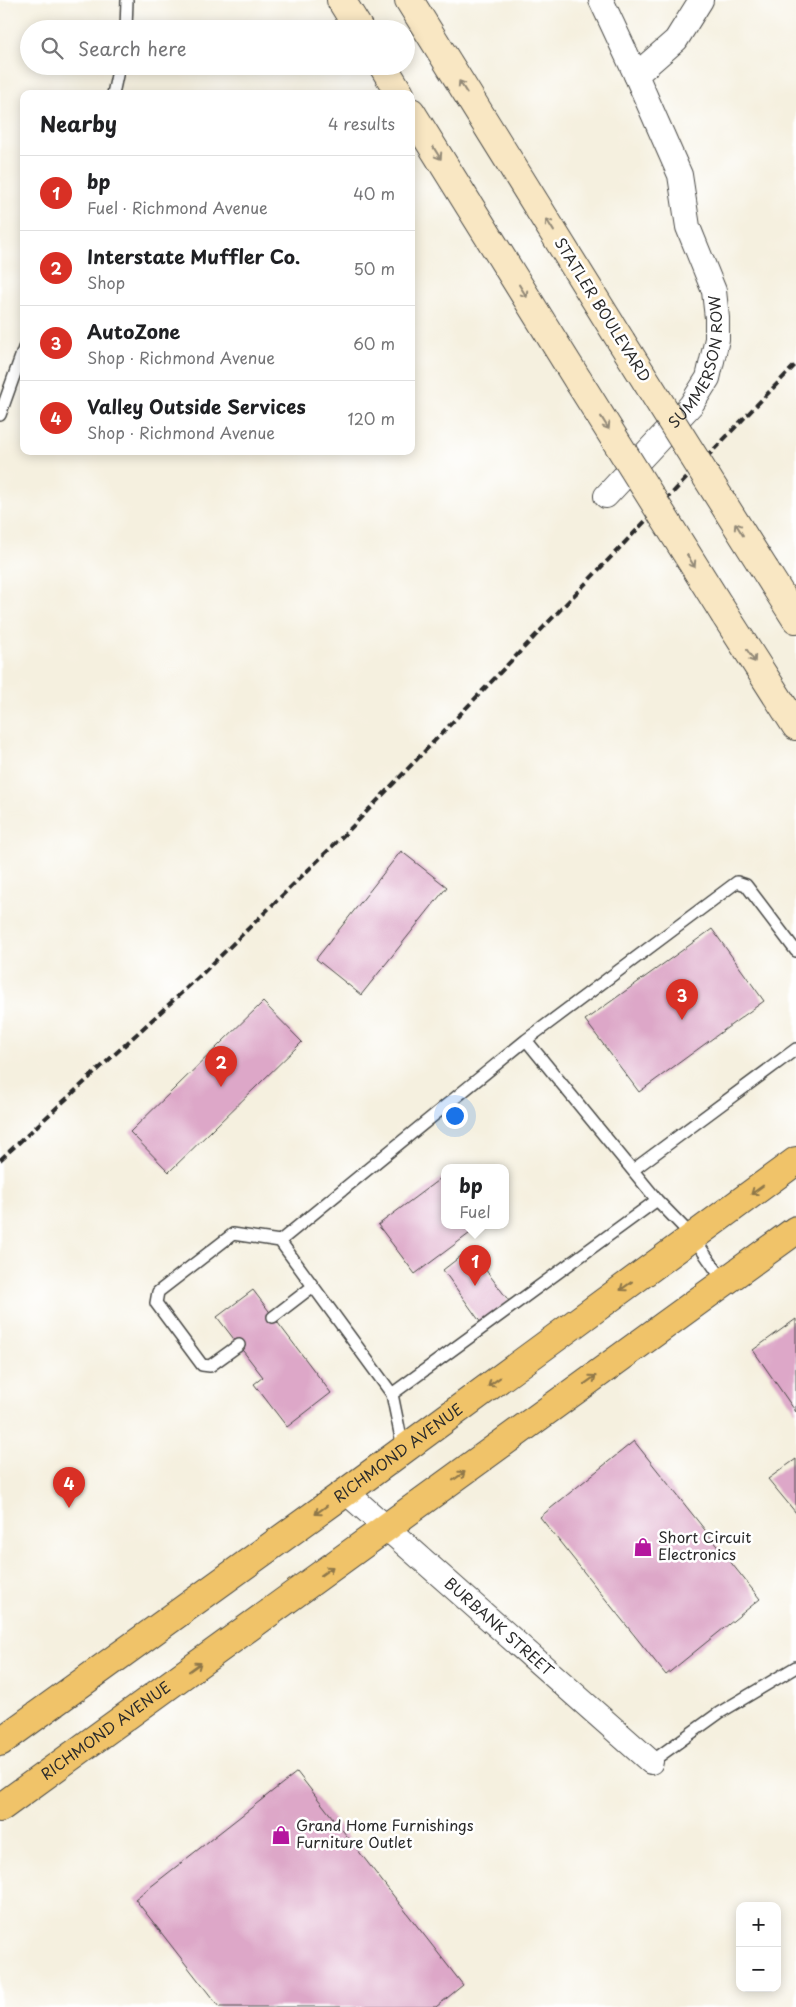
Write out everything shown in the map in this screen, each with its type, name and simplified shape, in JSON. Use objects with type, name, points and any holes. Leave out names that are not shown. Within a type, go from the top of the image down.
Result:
[{"type":"main road","points":[[341,0],[353,20]]},
{"type":"main road","name":"STATLER BOULEVARD","points":[[409,0],[796,619]]},
{"type":"main road","points":[[388,75],[398,90]]},
{"type":"main road","points":[[415,118],[796,726]]},
{"type":"main road","name":"RICHMOND AVENUE","points":[[0,1742],[346,1492],[796,1162]]},
{"type":"main road","name":"RICHMOND AVENUE","points":[[0,1808],[796,1230]]},
{"type":"street","name":"SUMMERSON ROW","points":[[601,0],[680,175],[688,227],[714,291],[717,318],[717,339],[708,378],[691,405],[606,496]]},
{"type":"street","points":[[636,75],[676,40],[701,0]]},
{"type":"street","name":"BURBANK STREET","points":[[346,1492],[651,1762]]},
{"type":"lane","points":[[126,0],[126,20]]},
{"type":"lane","points":[[114,90],[117,75]]},
{"type":"lane","points":[[0,415],[20,359]]},
{"type":"lane","points":[[280,1241],[526,1040],[737,882],[746,885],[796,951]]},
{"type":"lane","points":[[526,1040],[657,1200],[693,1238],[725,1283]]},
{"type":"lane","points":[[634,1170],[796,1049]]},
{"type":"lane","points":[[392,1394],[657,1200]]},
{"type":"lane","points":[[239,1345],[210,1366],[202,1365],[156,1303],[158,1292],[233,1234],[280,1241],[392,1394],[404,1449]]},
{"type":"lane","points":[[273,1317],[312,1287]]},
{"type":"lane","points":[[651,1762],[719,1713],[796,1668]]},
{"type":"building","points":[[401,851],[447,887],[361,995],[316,959]]},
{"type":"building","points":[[712,929],[764,1001],[639,1092],[585,1020]]},
{"type":"building","points":[[263,1002],[302,1042],[169,1172],[130,1132]]},
{"type":"building","points":[[441,1178],[441,1229],[476,1229],[415,1274],[378,1225]]},
{"type":"building","points":[[470,1249],[509,1301],[481,1323],[443,1270]]},
{"type":"building","points":[[253,1290],[331,1393],[287,1427],[254,1384],[263,1377],[217,1317]]},
{"type":"building","points":[[796,1319],[796,1412],[753,1350]]},
{"type":"building","points":[[634,1441],[760,1599],[666,1675],[540,1517]]},
{"type":"building","points":[[796,1459],[796,1513],[768,1479]]},
{"type":"building","name":"Grand Home Furnishings Furniture Outlet","points":[[297,1772],[463,1985],[436,2007],[219,2007],[135,1899]]},
{"type":"railway","points":[[0,1160],[203,973],[350,829],[796,364]]},
{"type":"place","name":"AutoZone","points":[[682,1020]]},
{"type":"place","name":"Interstate Muffler Co.","points":[[221,1087]]},
{"type":"place","name":"bp","points":[[475,1286]]},
{"type":"place","name":"Valley Outside Services","points":[[69,1508]]},
{"type":"place","name":"Short Circuit Electronics","points":[[643,1547]]},
{"type":"place","name":"Grand Home Furnishings Furniture Outlet","points":[[281,1835]]}]
